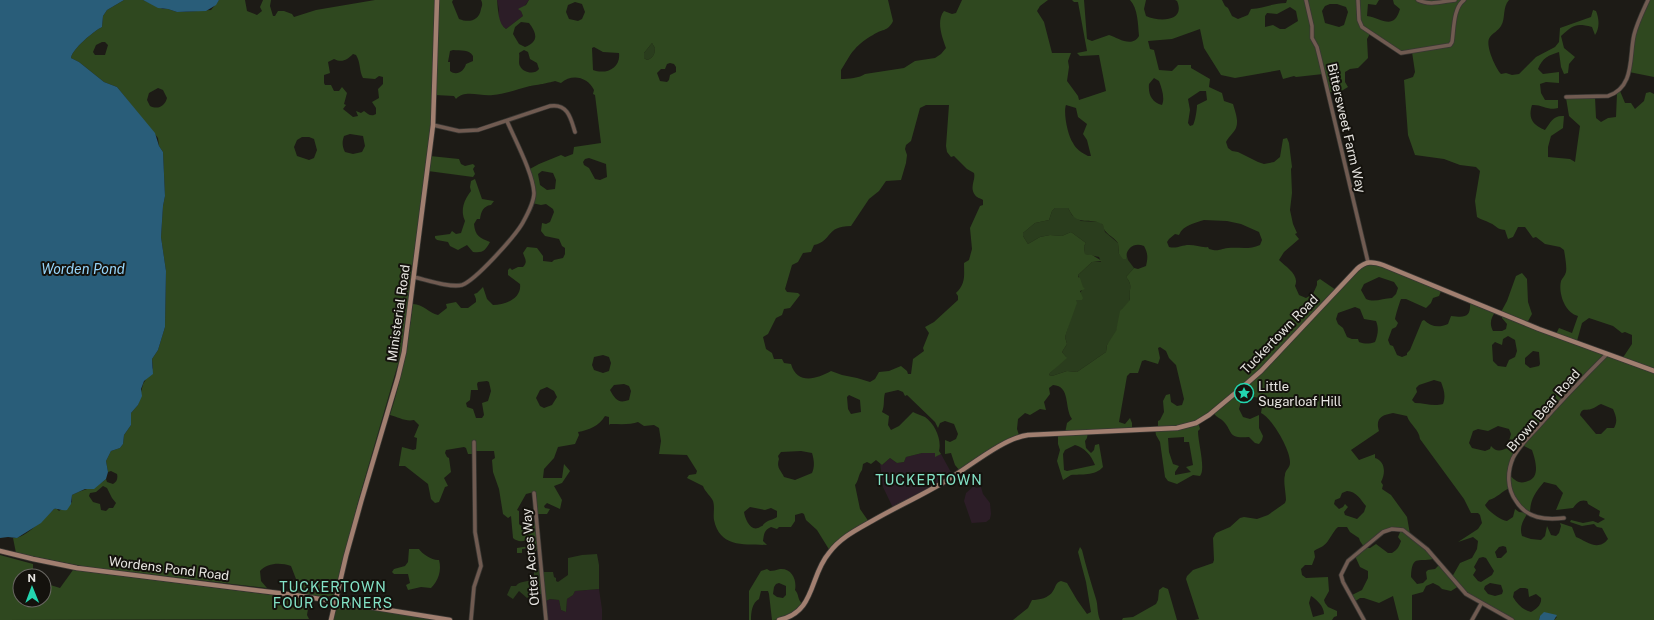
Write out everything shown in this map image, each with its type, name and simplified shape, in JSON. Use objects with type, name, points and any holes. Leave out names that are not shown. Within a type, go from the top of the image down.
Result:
[{"type":"street","name":"Ministerial Road","points":[[331,620],[346,556],[401,366],[414,278],[433,125],[437,0]]},
{"type":"street","name":"Bittersweet Farm Way","points":[[1306,0],[1312,26],[1312,38],[1317,47],[1368,262]]},
{"type":"street","points":[[1358,0],[1359,20],[1362,27],[1402,53],[1450,46],[1457,10],[1459,4],[1463,0]]},
{"type":"street","points":[[1418,0],[1432,3],[1455,0]]},
{"type":"street","points":[[1566,98],[1608,96],[1614,94],[1620,88],[1630,72],[1634,35],[1648,0]]},
{"type":"street","points":[[433,125],[459,131],[471,131],[508,121],[550,106],[557,106],[564,108],[569,114],[575,132]]},
{"type":"street","points":[[414,278],[457,286],[466,283],[494,256],[521,225],[532,203],[534,192],[530,174],[508,121]]},
{"type":"street","points":[[1368,262],[1383,265],[1538,329],[1654,371]]},
{"type":"street","name":"Tuckertown Road","points":[[779,620],[790,616],[802,608],[810,594],[824,560],[832,548],[843,539],[899,506],[946,481],[1011,440],[1028,435],[1177,428],[1196,423],[1209,415],[1250,380],[1357,269],[1368,262]]},
{"type":"street","name":"Brown Bear Road","points":[[1564,518],[1539,518],[1521,509],[1512,495],[1508,476],[1510,466],[1518,450],[1565,395],[1607,354]]},
{"type":"street","points":[[472,620],[474,586],[481,566],[475,532],[474,442]]},
{"type":"street","name":"Otter Acres Way","points":[[534,493],[546,620]]},
{"type":"street","points":[[1364,620],[1343,582],[1341,575],[1343,568],[1348,561],[1379,535],[1392,529],[1403,530],[1427,549],[1466,594],[1481,604],[1512,620]]},
{"type":"street","name":"Wordens Pond Road","points":[[0,551],[77,568],[223,585],[336,602]]},
{"type":"street","points":[[336,602],[450,620]]},
{"type":"street","points":[[1472,620],[1481,604]]},
{"type":"shaded area","points":[[497,0],[529,0],[521,11],[523,16],[506,29],[502,26],[498,18],[499,9]]},
{"type":"shaded area","points":[[922,453],[935,453],[935,456],[941,454],[953,476],[893,508],[883,487],[880,463],[882,465],[890,458],[897,463],[904,462],[906,457]]},
{"type":"shaded area","points":[[974,486],[976,488],[981,487],[983,494],[990,503],[991,514],[990,519],[986,522],[972,524],[964,501],[966,493]]},
{"type":"shaded area","points":[[599,589],[602,620],[546,620],[544,602],[550,599],[559,600],[561,610],[566,612],[567,599],[573,595],[575,591]]},
{"type":"green space","points":[[124,0],[143,0],[163,9],[185,12],[211,10],[219,0],[245,0],[247,11],[257,15],[262,11],[260,7],[263,0],[271,0],[270,6],[273,16],[275,16],[278,11],[284,11],[292,14],[294,17],[316,10],[375,0],[453,0],[452,2],[459,19],[470,21],[476,18],[480,13],[482,5],[481,0],[497,0],[501,24],[506,29],[523,16],[521,11],[518,9],[526,5],[529,0],[888,0],[893,21],[891,25],[887,29],[868,38],[857,47],[841,70],[841,79],[854,78],[865,74],[904,68],[915,61],[935,58],[946,48],[940,29],[940,19],[944,11],[952,14],[956,13],[962,0],[1048,0],[1040,6],[1037,11],[1044,22],[1052,53],[1071,53],[1068,61],[1069,67],[1067,81],[1078,96],[1079,100],[1106,91],[1099,55],[1080,56],[1077,53],[1087,51],[1078,2],[1074,2],[1072,0],[1084,0],[1087,39],[1092,41],[1109,35],[1129,42],[1136,40],[1139,36],[1135,7],[1130,0],[1146,0],[1144,9],[1146,16],[1158,19],[1170,19],[1175,17],[1178,13],[1179,8],[1177,1],[1175,0],[1222,0],[1232,16],[1238,19],[1248,15],[1251,9],[1286,3],[1287,0],[1379,0],[1376,5],[1368,4],[1367,16],[1386,22],[1394,20],[1400,9],[1394,4],[1393,0],[1509,0],[1500,28],[1490,37],[1488,45],[1491,56],[1501,74],[1506,73],[1512,75],[1519,74],[1536,57],[1555,47],[1559,42],[1560,28],[1591,17],[1593,10],[1596,11],[1598,17],[1598,29],[1595,35],[1592,27],[1578,25],[1572,27],[1561,36],[1564,48],[1575,57],[1569,64],[1568,73],[1564,74],[1561,67],[1559,52],[1552,54],[1542,62],[1538,69],[1543,74],[1559,72],[1559,83],[1546,82],[1540,84],[1541,93],[1545,100],[1558,100],[1558,108],[1551,109],[1539,105],[1532,105],[1531,117],[1537,126],[1545,130],[1555,118],[1564,116],[1563,128],[1551,136],[1548,147],[1548,157],[1570,159],[1575,162],[1580,126],[1569,116],[1566,98],[1595,97],[1596,118],[1601,122],[1608,118],[1616,117],[1617,93],[1620,91],[1625,103],[1631,103],[1635,109],[1644,101],[1646,93],[1650,92],[1654,94],[1654,620],[1554,620],[1557,617],[1540,616],[1539,620],[1513,620],[1481,604],[1459,586],[1451,591],[1442,589],[1433,583],[1426,586],[1423,592],[1412,595],[1412,620],[1399,620],[1393,596],[1379,603],[1364,598],[1360,598],[1354,602],[1350,596],[1362,590],[1368,578],[1368,571],[1360,567],[1355,556],[1364,547],[1359,538],[1350,532],[1347,527],[1338,527],[1323,546],[1314,551],[1315,557],[1312,565],[1305,565],[1301,569],[1302,575],[1306,578],[1328,577],[1329,591],[1324,600],[1328,607],[1337,611],[1337,616],[1332,620],[1194,620],[1199,619],[1186,579],[1187,576],[1193,570],[1213,563],[1213,538],[1216,533],[1230,527],[1240,518],[1244,517],[1257,519],[1268,515],[1285,503],[1284,478],[1290,465],[1287,451],[1280,435],[1270,421],[1261,413],[1262,407],[1258,398],[1251,396],[1241,402],[1239,409],[1243,417],[1250,419],[1259,415],[1259,428],[1263,436],[1259,444],[1255,443],[1249,437],[1237,437],[1231,433],[1226,424],[1213,412],[1198,422],[1200,429],[1198,431],[1198,436],[1202,473],[1200,476],[1193,475],[1177,484],[1168,481],[1165,477],[1160,442],[1156,435],[1155,429],[1158,428],[1158,421],[1164,412],[1163,401],[1166,395],[1170,394],[1171,402],[1177,406],[1182,405],[1184,399],[1176,365],[1169,358],[1166,351],[1160,347],[1158,348],[1160,358],[1158,364],[1145,360],[1142,361],[1138,373],[1130,373],[1127,376],[1119,422],[1125,424],[1130,418],[1132,430],[1088,432],[1085,441],[1086,448],[1091,453],[1094,450],[1095,445],[1099,444],[1103,467],[1096,472],[1071,475],[1063,480],[1057,461],[1060,450],[1058,444],[1058,433],[1065,433],[1067,423],[1072,419],[1068,409],[1065,393],[1059,386],[1053,385],[1049,388],[1050,394],[1044,402],[1046,410],[1040,409],[1030,415],[1025,413],[1018,419],[1017,429],[1019,435],[960,471],[955,465],[951,453],[945,454],[945,440],[950,442],[956,439],[958,434],[954,424],[945,421],[940,423],[938,428],[935,422],[907,395],[905,396],[903,392],[898,390],[885,393],[882,412],[889,416],[888,425],[891,430],[899,426],[913,412],[925,417],[929,420],[937,432],[939,437],[939,451],[941,454],[935,457],[935,453],[922,453],[906,457],[904,462],[897,463],[890,458],[882,465],[876,460],[871,464],[867,462],[863,464],[862,470],[855,485],[860,509],[869,522],[830,551],[817,530],[806,520],[804,514],[802,513],[795,515],[795,521],[791,527],[779,527],[777,529],[771,527],[767,529],[764,534],[763,541],[767,545],[734,543],[727,540],[717,529],[714,520],[714,506],[712,499],[703,486],[687,478],[689,475],[696,474],[697,471],[687,455],[659,454],[661,441],[659,428],[654,425],[644,426],[638,422],[609,425],[609,417],[605,416],[593,427],[578,432],[579,435],[575,444],[558,447],[554,458],[544,469],[543,478],[562,478],[564,464],[570,471],[562,483],[554,486],[562,500],[560,509],[547,503],[544,506],[545,508],[550,509],[547,514],[536,514],[534,492],[526,494],[517,510],[519,511],[519,524],[526,530],[531,524],[537,523],[539,547],[532,558],[530,548],[522,549],[522,553],[517,553],[517,548],[530,546],[529,539],[521,541],[513,538],[511,516],[508,518],[503,514],[499,489],[493,472],[492,460],[495,458],[494,451],[474,451],[473,454],[468,454],[466,448],[464,447],[446,450],[445,453],[449,458],[451,472],[444,478],[448,486],[445,487],[439,502],[435,503],[431,499],[428,484],[405,466],[399,466],[402,447],[413,450],[416,449],[417,438],[414,437],[419,425],[414,420],[405,420],[390,415],[404,360],[413,304],[420,305],[438,315],[447,308],[446,304],[456,302],[461,308],[468,308],[476,302],[474,294],[483,287],[487,299],[493,305],[503,304],[512,300],[518,294],[520,284],[508,275],[508,270],[510,268],[512,270],[518,267],[523,267],[525,265],[526,260],[523,253],[527,247],[537,248],[543,256],[543,261],[552,262],[563,258],[565,248],[562,246],[559,239],[545,236],[541,231],[542,223],[546,224],[550,222],[554,212],[553,209],[546,204],[541,205],[532,203],[534,191],[528,170],[561,155],[565,157],[573,154],[574,147],[601,143],[595,95],[593,94],[594,90],[584,79],[575,77],[561,83],[555,81],[530,86],[507,93],[488,95],[464,94],[456,99],[454,96],[435,95],[430,156],[459,159],[461,164],[465,166],[473,164],[475,166],[473,169],[475,174],[473,177],[428,171],[402,350],[358,502],[335,594],[327,597],[288,592],[288,588],[294,586],[296,579],[291,566],[282,564],[266,566],[260,571],[261,581],[267,588],[87,567],[16,553],[13,538],[8,537],[14,538],[23,535],[54,509],[59,511],[72,502],[72,495],[94,487],[106,479],[107,482],[113,484],[116,481],[117,474],[111,471],[108,472],[106,461],[111,451],[120,448],[123,444],[124,435],[131,425],[131,413],[138,405],[143,384],[153,368],[152,359],[158,350],[165,327],[166,271],[161,237],[165,196],[163,152],[159,146],[158,138],[117,87],[104,82],[79,62],[71,58],[72,54],[79,45],[102,27],[103,16],[107,10]],"holes":[[[575,2],[582,4],[585,12],[582,19],[578,21],[569,19],[566,12],[568,5]],[[1337,4],[1346,7],[1348,12],[1344,25],[1339,27],[1325,23],[1322,11],[1325,6]],[[1290,7],[1296,11],[1298,21],[1285,29],[1280,29],[1273,25],[1265,27],[1265,16],[1267,13],[1277,14]],[[521,22],[529,23],[534,30],[535,40],[530,45],[525,47],[519,44],[513,34],[515,27]],[[1200,29],[1204,48],[1221,75],[1235,78],[1280,70],[1283,79],[1294,76],[1323,74],[1328,93],[1334,91],[1338,93],[1348,87],[1345,82],[1345,72],[1350,69],[1358,68],[1368,58],[1367,39],[1371,32],[1402,53],[1412,52],[1415,72],[1413,77],[1404,80],[1408,135],[1415,155],[1444,159],[1460,165],[1476,167],[1480,171],[1475,201],[1477,217],[1502,230],[1505,230],[1508,239],[1513,237],[1518,227],[1525,227],[1533,238],[1536,237],[1545,244],[1560,247],[1564,250],[1566,273],[1560,286],[1562,297],[1569,311],[1578,316],[1572,333],[1559,328],[1556,334],[1527,323],[1532,314],[1528,302],[1527,279],[1522,273],[1516,276],[1507,301],[1501,312],[1502,318],[1507,324],[1506,329],[1502,331],[1493,331],[1491,321],[1496,311],[1470,300],[1469,313],[1461,317],[1451,316],[1448,324],[1435,326],[1424,320],[1422,321],[1410,350],[1407,355],[1402,357],[1397,355],[1393,346],[1390,345],[1388,340],[1392,329],[1396,327],[1398,323],[1395,319],[1401,299],[1406,299],[1426,308],[1431,303],[1433,298],[1439,296],[1442,289],[1368,261],[1336,290],[1320,279],[1317,281],[1313,294],[1306,298],[1299,295],[1295,286],[1296,278],[1279,260],[1284,252],[1299,239],[1295,234],[1297,233],[1293,224],[1290,210],[1292,193],[1292,167],[1287,138],[1283,139],[1280,157],[1274,162],[1264,164],[1238,152],[1232,151],[1228,148],[1226,142],[1237,125],[1233,104],[1224,101],[1222,93],[1209,87],[1210,79],[1191,68],[1191,65],[1178,65],[1172,71],[1159,70],[1154,50],[1150,49],[1148,41],[1172,39]],[[102,42],[105,42],[108,45],[105,55],[95,55],[93,52],[96,45]],[[652,43],[655,48],[655,52],[647,60],[644,58],[644,53]],[[594,47],[603,52],[619,53],[618,63],[612,69],[603,72],[593,70],[592,48]],[[524,50],[528,52],[530,59],[537,63],[539,69],[532,73],[526,72],[519,63],[519,53]],[[450,51],[467,51],[473,56],[473,61],[466,64],[462,71],[457,73],[450,71],[450,62],[448,62]],[[353,54],[356,55],[363,78],[375,79],[379,76],[383,77],[383,84],[378,89],[379,98],[372,102],[376,108],[376,114],[371,115],[364,111],[361,113],[356,111],[358,116],[353,117],[343,109],[346,105],[344,104],[347,93],[342,87],[339,91],[334,91],[331,85],[325,85],[324,75],[330,73],[328,62],[334,59],[342,61]],[[667,64],[674,64],[676,67],[676,72],[670,75],[667,82],[660,81],[657,73],[661,69],[665,69]],[[1154,78],[1159,81],[1161,87],[1163,96],[1162,105],[1151,98],[1149,84]],[[158,88],[163,90],[167,98],[163,105],[156,108],[150,106],[147,100],[149,93]],[[1200,91],[1206,91],[1207,100],[1197,105],[1193,125],[1190,126],[1188,123],[1190,110],[1188,99]],[[926,105],[949,105],[946,146],[947,152],[951,157],[954,156],[967,169],[974,173],[973,192],[977,197],[983,200],[983,205],[980,206],[970,228],[972,249],[969,260],[964,263],[963,283],[956,293],[958,300],[934,322],[925,327],[929,333],[923,348],[924,351],[913,359],[911,374],[908,374],[907,371],[901,366],[889,371],[879,372],[875,379],[870,382],[831,371],[814,378],[803,378],[794,371],[791,364],[784,363],[782,359],[774,359],[772,353],[766,349],[763,337],[768,334],[776,318],[782,315],[784,309],[790,308],[800,295],[798,293],[787,292],[785,289],[792,265],[798,262],[803,253],[811,252],[814,245],[820,243],[837,228],[851,226],[869,199],[879,191],[886,181],[901,180],[906,163],[907,155],[905,149],[906,145],[911,141],[920,108]],[[1066,105],[1076,108],[1078,117],[1087,124],[1083,134],[1087,140],[1091,156],[1079,151],[1071,140],[1065,113]],[[350,134],[363,136],[365,146],[362,152],[353,154],[345,152],[343,144],[344,136]],[[302,137],[314,139],[317,150],[314,158],[309,160],[297,156],[294,147],[297,140]],[[589,158],[606,164],[607,177],[600,180],[595,179],[589,168],[584,165],[583,162],[585,159]],[[542,171],[553,173],[556,180],[555,189],[547,190],[540,185],[538,174]],[[1055,208],[1068,208],[1077,219],[1096,222],[1103,225],[1106,232],[1118,243],[1119,254],[1123,259],[1126,259],[1127,252],[1134,245],[1144,246],[1146,251],[1146,266],[1138,269],[1134,268],[1126,277],[1130,283],[1130,300],[1120,311],[1116,331],[1107,345],[1106,352],[1077,372],[1067,371],[1052,376],[1049,375],[1067,358],[1062,352],[1067,344],[1065,337],[1077,303],[1076,300],[1082,300],[1083,298],[1080,291],[1085,289],[1078,275],[1092,262],[1102,261],[1092,255],[1085,254],[1084,246],[1086,243],[1071,232],[1062,236],[1050,235],[1040,237],[1028,244],[1023,236],[1023,233],[1035,223],[1049,220],[1052,211]],[[1204,220],[1227,221],[1241,224],[1259,232],[1262,240],[1260,245],[1244,248],[1212,250],[1208,247],[1192,245],[1174,248],[1169,247],[1167,242],[1169,239],[1175,234],[1179,235],[1186,227]],[[1379,277],[1394,282],[1398,288],[1396,294],[1392,298],[1376,300],[1366,299],[1361,290],[1364,284]],[[1355,307],[1360,309],[1364,319],[1376,321],[1378,332],[1375,342],[1363,343],[1359,342],[1358,339],[1347,337],[1343,328],[1338,324],[1336,319],[1338,313]],[[1589,318],[1613,326],[1622,333],[1625,332],[1632,335],[1632,344],[1622,359],[1577,341],[1582,323]],[[1508,336],[1515,340],[1517,351],[1515,357],[1509,360],[1506,367],[1498,366],[1493,361],[1492,345],[1495,342],[1502,345],[1503,339]],[[1533,351],[1539,352],[1539,366],[1530,368],[1525,364],[1525,358]],[[603,355],[609,357],[611,363],[609,371],[603,373],[594,370],[592,365],[594,357]],[[1434,380],[1441,382],[1444,393],[1443,404],[1432,405],[1415,403],[1412,400],[1417,392],[1416,388],[1419,385]],[[478,382],[489,382],[491,391],[488,401],[482,403],[484,415],[482,418],[476,418],[473,409],[467,407],[466,403],[470,400],[471,390],[478,390]],[[624,384],[629,386],[631,391],[629,400],[619,401],[610,390],[614,385]],[[547,387],[554,391],[557,397],[552,405],[544,408],[540,406],[536,398],[540,390]],[[849,395],[860,400],[861,412],[851,414],[848,409],[847,397]],[[1601,404],[1613,409],[1616,418],[1614,428],[1607,428],[1601,434],[1596,434],[1580,415],[1583,410],[1592,409]],[[1393,413],[1407,416],[1418,432],[1420,439],[1464,499],[1471,513],[1478,513],[1480,515],[1482,523],[1478,529],[1458,542],[1473,537],[1478,541],[1477,549],[1472,558],[1460,563],[1452,577],[1440,564],[1435,569],[1428,570],[1426,572],[1427,579],[1423,583],[1417,584],[1411,577],[1413,564],[1415,562],[1418,560],[1430,560],[1436,558],[1410,534],[1407,517],[1391,495],[1382,489],[1383,485],[1381,482],[1384,475],[1384,468],[1381,462],[1375,458],[1375,454],[1359,460],[1351,450],[1379,431],[1379,420],[1383,416]],[[1498,426],[1509,429],[1511,434],[1507,448],[1501,450],[1497,450],[1491,446],[1490,449],[1485,451],[1472,448],[1469,443],[1473,431],[1478,429],[1488,431]],[[1184,437],[1184,442],[1189,442],[1193,465],[1186,467],[1191,472],[1175,475],[1175,472],[1179,466],[1173,464],[1169,452],[1168,438]],[[1075,445],[1087,452],[1095,465],[1067,471],[1064,470],[1063,454],[1065,450]],[[1522,445],[1532,450],[1536,472],[1535,476],[1528,481],[1516,481],[1509,475],[1518,450]],[[801,451],[812,453],[814,468],[812,473],[795,480],[784,477],[778,467],[778,456],[781,452]],[[1544,482],[1556,485],[1563,493],[1556,510],[1573,508],[1577,503],[1587,501],[1588,504],[1600,511],[1599,516],[1605,519],[1598,523],[1593,521],[1583,523],[1571,520],[1570,522],[1582,526],[1594,524],[1597,527],[1602,528],[1608,539],[1600,545],[1588,543],[1576,537],[1572,527],[1560,523],[1561,526],[1559,533],[1556,536],[1551,535],[1547,526],[1545,536],[1541,540],[1531,539],[1522,536],[1521,530],[1525,518],[1528,513],[1530,514],[1534,496]],[[103,486],[107,488],[116,503],[113,508],[109,508],[106,511],[101,510],[100,504],[93,502],[89,496],[90,493],[96,492]],[[1510,488],[1520,506],[1528,513],[1519,512],[1515,509],[1513,517],[1507,521],[1494,515],[1485,505],[1489,500],[1495,498]],[[1347,491],[1356,494],[1366,506],[1364,512],[1357,519],[1345,515],[1344,512],[1348,507],[1345,504],[1339,509],[1334,504],[1335,500],[1340,498],[1342,493]],[[750,507],[765,510],[771,508],[777,511],[777,517],[766,522],[763,526],[754,528],[749,524],[744,512]],[[1388,530],[1401,530],[1398,537],[1401,541],[1399,547],[1392,553],[1388,553],[1376,544],[1370,548],[1365,548]],[[1503,546],[1506,547],[1507,552],[1501,558],[1497,558],[1495,552],[1499,547]],[[1483,557],[1486,558],[1494,571],[1492,575],[1481,582],[1478,581],[1473,575],[1476,570],[1474,567],[1479,558]],[[1490,583],[1501,585],[1503,591],[1502,594],[1495,596],[1488,594],[1484,589],[1485,586]],[[1520,588],[1528,589],[1529,597],[1536,594],[1541,598],[1540,605],[1531,612],[1525,610],[1513,597],[1514,592]],[[1311,596],[1321,606],[1324,614],[1313,617],[1309,603]]]},
{"type":"green space","points":[[1647,0],[1654,0],[1654,77],[1629,72],[1635,29]]},
{"type":"green space","points":[[652,43],[655,48],[655,52],[652,57],[647,60],[644,58],[644,53]]},
{"type":"green space","points":[[475,179],[482,199],[494,201],[491,205],[484,208],[480,219],[477,219],[474,224],[477,234],[490,242],[481,252],[473,252],[467,245],[458,250],[450,246],[448,242],[437,240],[435,238],[435,236],[450,234],[452,231],[456,234],[461,233],[465,221],[463,213],[464,205],[466,198],[471,191],[471,181]]},
{"type":"green space","points":[[1055,208],[1068,208],[1072,215],[1081,221],[1100,222],[1103,225],[1105,232],[1118,243],[1119,254],[1126,259],[1126,253],[1128,260],[1134,268],[1126,277],[1130,283],[1130,301],[1122,309],[1115,336],[1107,345],[1106,352],[1077,372],[1067,371],[1052,376],[1049,375],[1050,373],[1066,357],[1062,352],[1067,344],[1065,337],[1076,300],[1082,290],[1078,275],[1092,262],[1101,262],[1099,257],[1085,254],[1084,246],[1086,243],[1071,232],[1062,236],[1050,235],[1040,237],[1028,244],[1023,236],[1023,233],[1035,223],[1049,220],[1052,211]]},
{"type":"green space","points":[[1080,547],[1096,599],[1100,620],[1013,620],[1028,608],[1032,600],[1046,597],[1061,581],[1067,583],[1087,614],[1091,612],[1086,582],[1078,552]]},
{"type":"green space","points":[[409,549],[419,549],[428,557],[439,560],[439,576],[431,588],[421,587],[408,590],[406,585],[410,583],[408,574],[394,574],[392,572],[394,569],[405,566],[408,562]]},
{"type":"green space","points":[[597,554],[599,565],[599,589],[575,591],[573,595],[567,599],[566,612],[561,610],[559,600],[550,599],[544,602],[543,594],[533,594],[527,598],[519,591],[513,599],[507,595],[511,586],[516,586],[521,582],[532,580],[534,570],[541,569],[542,572],[553,572],[556,581],[558,582],[568,575],[568,558]]},
{"type":"green space","points":[[0,555],[33,564],[33,568],[12,568],[12,608],[52,608],[52,586],[60,588],[73,570],[312,600],[310,606],[311,608],[308,609],[307,615],[309,619],[0,620]]},
{"type":"green space","points":[[767,569],[770,571],[780,569],[788,570],[793,575],[795,590],[803,605],[789,616],[772,620],[768,591],[761,591],[759,599],[752,608],[751,620],[749,620],[749,591],[761,571]],"holes":[[[779,583],[786,586],[786,595],[783,598],[777,597],[773,594],[776,584]]]},
{"type":"green space","points":[[1163,587],[1168,589],[1177,620],[1122,620],[1123,618],[1133,617],[1156,604],[1159,590]]},
{"type":"green space","points":[[336,602],[453,620],[331,620]]},
{"type":"water","name":"Worden Pond","points":[[0,0],[124,0],[107,10],[103,16],[102,27],[79,45],[72,54],[71,58],[79,62],[104,82],[117,87],[155,133],[159,146],[163,152],[165,196],[161,237],[166,271],[165,327],[158,350],[152,359],[153,374],[144,381],[141,389],[142,396],[138,405],[131,413],[131,425],[124,435],[123,444],[120,448],[111,451],[106,461],[108,472],[106,479],[94,489],[85,489],[72,495],[71,504],[67,510],[54,509],[41,523],[17,538],[0,538]]},
{"type":"water","points":[[143,0],[219,0],[216,5],[206,11],[177,12],[158,8]]},
{"type":"water","points":[[1544,612],[1557,615],[1554,620],[1539,620],[1540,616]]},
{"type":"place","name":"Little Sugarloaf Hill","points":[[1244,393]]},
{"type":"district","name":"TUCKERTOWN","points":[[929,480]]},
{"type":"district","name":"TUCKERTOWN FOUR CORNERS","points":[[333,596]]}]
